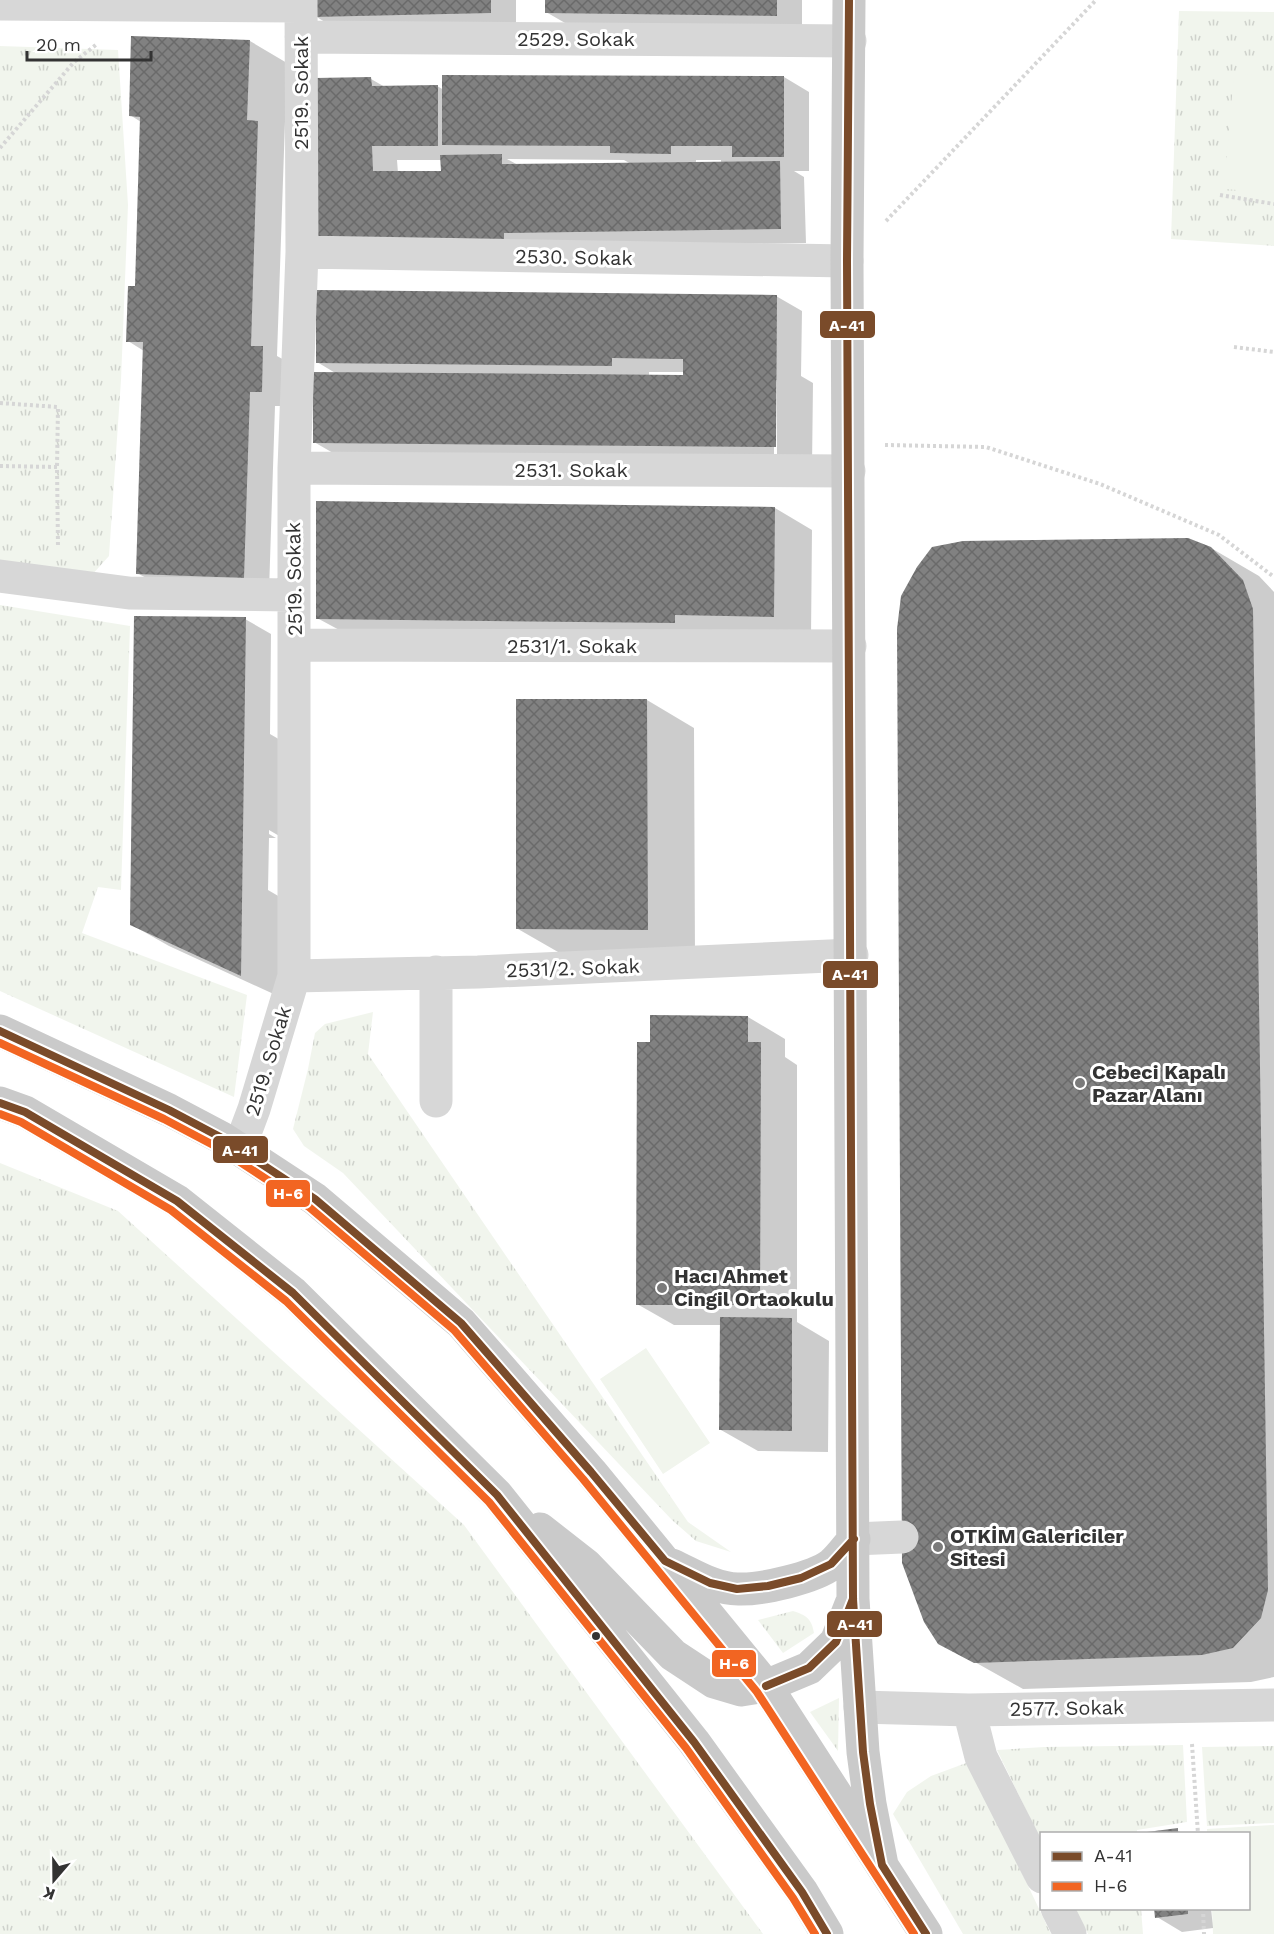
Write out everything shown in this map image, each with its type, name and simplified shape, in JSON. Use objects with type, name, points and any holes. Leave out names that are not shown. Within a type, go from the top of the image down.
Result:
[{"type":"main road","points":[[849,0],[847,261],[852,955],[853,1599],[860,1707],[870,1804],[882,1865]]},
{"type":"main road","points":[[0,1031],[169,1110],[222,1138],[315,1199],[461,1323],[591,1472],[766,1686],[926,1934]]},
{"type":"main road","points":[[0,1102],[25,1112],[177,1201],[292,1293],[496,1495],[694,1742],[802,1892],[827,1934]]},
{"type":"main road","points":[[496,1495],[586,1565],[673,1655],[714,1682],[741,1690],[766,1686],[808,1668],[836,1642],[853,1599]]},
{"type":"main road","points":[[665,1561],[710,1583],[737,1589],[768,1586],[801,1578],[831,1564],[854,1539]]},
{"type":"street","name":"2529. Sokak","points":[[0,4],[88,3],[850,41]]},
{"type":"street","name":"2519. Sokak","points":[[239,1149],[254,1109],[294,976],[295,645],[293,595],[294,468],[302,252],[301,14]]},
{"type":"street","name":"2530. Sokak","points":[[302,252],[847,261]]},
{"type":"street","name":"2531. Sokak","points":[[294,468],[848,458]]},
{"type":"street","points":[[0,576],[129,593],[293,595]]},
{"type":"street","name":"2531/1. Sokak","points":[[295,645],[850,646]]},
{"type":"street","name":"2531/2. Sokak","points":[[294,976],[852,955]]},
{"type":"street","points":[[436,972],[436,1101]]},
{"type":"street","points":[[854,1539],[902,1537]]},
{"type":"street","name":"2577. Sokak","points":[[860,1707],[969,1710],[1274,1705]]},
{"type":"street","points":[[969,1710],[981,1757],[1040,1875]]},
{"type":"street","points":[[1058,1910],[1070,1934]]},
{"type":"path","points":[[847,261],[1096,0]]},
{"type":"path","points":[[0,148],[74,62],[101,41],[88,3]]},
{"type":"path","points":[[1221,195],[1274,204]]},
{"type":"path","points":[[1234,347],[1274,352]]},
{"type":"path","points":[[0,403],[58,407],[58,584]]},
{"type":"path","points":[[848,458],[986,447],[1100,484],[1219,535],[1274,577]]},
{"type":"path","points":[[0,466],[57,467]]},
{"type":"path","points":[[1190,1706],[1198,1832]]},
{"type":"path","points":[[1203,1910],[1204,1934]]},
{"type":"green space","points":[[1179,11],[1274,12],[1274,246],[1171,239]]},
{"type":"green space","points":[[0,46],[118,50],[128,205],[121,380],[109,556],[81,587],[0,576]]},
{"type":"green space","points":[[1234,73],[1274,77],[1274,193],[1224,189]]},
{"type":"green space","points":[[0,605],[130,626],[121,890],[98,887],[82,933],[247,995],[234,1097],[0,991]]},
{"type":"green space","points":[[373,1012],[368,1054],[688,1522],[731,1552],[696,1541],[672,1520],[343,1173],[304,1146],[293,1129],[315,1033],[325,1024]]},
{"type":"green space","points":[[0,1163],[118,1211],[464,1525],[763,1934],[0,1934]]},
{"type":"green space","points":[[646,1348],[710,1443],[663,1474],[600,1379]]},
{"type":"green space","points":[[793,1611],[808,1618],[814,1633],[783,1653],[758,1620]]},
{"type":"green space","points":[[839,1698],[838,1751],[810,1712]]},
{"type":"green space","points":[[1183,1745],[1187,1822],[1137,1830],[1137,1832],[1040,1832],[1040,1839],[997,1750]]},
{"type":"green space","points":[[1274,1746],[1274,1823],[1207,1826],[1202,1747]]},
{"type":"green space","points":[[969,1762],[1051,1934],[963,1934],[893,1814],[907,1792],[931,1776]]},
{"type":"green space","points":[[1274,1825],[1274,1934],[1213,1934],[1212,1910],[1250,1910],[1250,1832],[1207,1832],[1207,1829]]},
{"type":"green space","points":[[1076,1910],[1141,1910],[1143,1934],[1088,1934]]},
{"type":"building","points":[[313,0],[491,0],[491,13],[313,17]]},
{"type":"building","points":[[545,0],[777,0],[777,16],[545,13]]},
{"type":"building","points":[[131,36],[250,40],[247,120],[258,121],[251,346],[263,346],[262,392],[250,392],[244,578],[136,574],[143,342],[126,342],[128,286],[135,286],[140,117],[129,116]]},
{"type":"building","points":[[442,75],[784,76],[784,157],[732,157],[732,146],[671,146],[671,154],[610,153],[610,146],[442,145]]},
{"type":"building","points":[[371,77],[372,86],[438,85],[438,146],[372,146],[373,171],[441,171],[440,155],[502,154],[502,164],[780,161],[781,229],[504,233],[504,242],[318,244],[315,78]]},
{"type":"building","points":[[316,290],[777,295],[776,447],[313,443],[313,372],[683,375],[683,359],[612,358],[612,366],[316,363]]},
{"type":"building","points":[[316,501],[775,507],[774,617],[675,615],[675,623],[316,619]]},
{"type":"building","name":"Cebeci Kapalı Pazar Alanı","points":[[1188,538],[1211,547],[1243,580],[1253,609],[1268,1590],[1261,1618],[1233,1648],[1202,1655],[974,1663],[938,1644],[924,1622],[902,1563],[897,629],[901,596],[917,567],[932,547],[963,541]]},
{"type":"building","points":[[134,616],[246,617],[241,976],[130,925]]},
{"type":"building","points":[[516,699],[647,699],[648,930],[516,929]]},
{"type":"building","points":[[650,1015],[748,1016],[748,1042],[761,1042],[760,1305],[636,1305],[637,1042],[650,1042]]},
{"type":"building","points":[[720,1317],[792,1318],[792,1431],[719,1430]]},
{"type":"building","points":[[1178,1828],[1178,1832],[1147,1832]]},
{"type":"building","points":[[1154,1910],[1188,1910],[1188,1914],[1155,1918]]},
{"type":"transit line","name":"A-41","points":[[849,0],[847,261],[853,1599],[863,1752],[882,1865],[926,1934]]},
{"type":"transit line","name":"A-41","points":[[0,1031],[169,1110],[222,1138],[315,1199],[461,1323],[665,1561],[710,1583],[737,1589],[768,1586],[801,1578],[831,1564],[854,1539]]},
{"type":"transit line","name":"H-6","points":[[0,1043],[164,1119],[217,1147],[309,1207],[454,1330],[583,1479],[757,1692],[914,1934]]},
{"type":"transit line","name":"A-41","points":[[0,1103],[25,1112],[177,1201],[293,1293],[497,1495],[694,1742],[802,1892],[827,1934]]},
{"type":"transit line","name":"H-6","points":[[0,1114],[21,1122],[171,1210],[286,1301],[489,1502],[686,1748],[793,1898],[815,1934]]},
{"type":"transit line","name":"A-41","points":[[766,1686],[809,1668],[836,1642],[853,1599]]},
{"type":"place","name":"Cebeci Kapalı Pazar Alanı","points":[[1080,1083]]},
{"type":"place","name":"Hacı Ahmet Cingil Ortaokulu","points":[[662,1288]]},
{"type":"place","name":"OTKİM Galericiler Sitesi","points":[[938,1547]]}]
